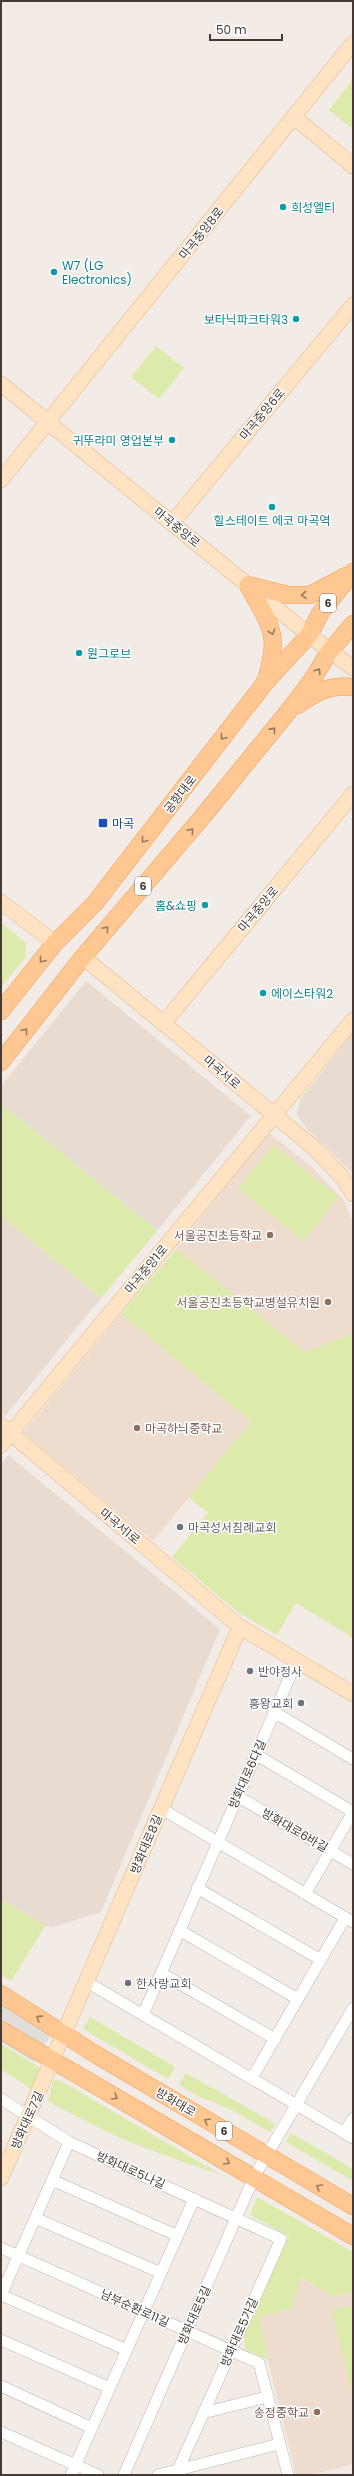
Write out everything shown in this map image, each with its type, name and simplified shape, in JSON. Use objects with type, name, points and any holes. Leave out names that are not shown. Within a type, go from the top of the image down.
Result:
[{"type":"main road","points":[[248,585],[288,594],[310,595],[352,573]]},
{"type":"main road","name":"공항대로","points":[[1,1011],[56,943],[95,903],[264,684],[309,635],[321,612],[352,573]]},
{"type":"main road","points":[[248,585],[266,617],[274,639],[274,650],[264,684]]},
{"type":"main road","name":"6","points":[[1,1062],[83,957],[204,815],[287,713],[310,683],[330,651],[353,624]]},
{"type":"main road","points":[[287,713],[311,696],[338,685],[353,687]]},
{"type":"main road","name":"방화대로","points":[[1,1994],[95,2054],[353,2206]]},
{"type":"main road","points":[[1,2030],[53,2061]]},
{"type":"main road","name":"6","points":[[53,2061],[353,2236]]},
{"type":"street","name":"마곡중앙8로","points":[[1,480],[353,43]]},
{"type":"street","points":[[294,117],[353,166]]},
{"type":"street","name":"마곡중앙6로","points":[[172,523],[353,305]]},
{"type":"street","name":"마곡중앙로","points":[[1,384],[309,635],[353,668]]},
{"type":"street","name":"마곡중앙로","points":[[163,1024],[353,794]]},
{"type":"street","points":[[1,902],[56,943]]},
{"type":"street","name":"마곡서로","points":[[83,957],[274,1116],[314,1147],[343,1178],[353,1194]]},
{"type":"street","name":"마곡중앙1로","points":[[1,1445],[6,1429],[274,1116],[353,1020]]},
{"type":"street","name":"마곡서1로","points":[[6,1429],[240,1627]]},
{"type":"street","points":[[240,1627],[353,1694]]},
{"type":"street","name":"방화대로8길","points":[[53,2061],[240,1627]]},
{"type":"street","name":"방화대로6다길","points":[[143,2015],[297,1660]]},
{"type":"street","points":[[274,1712],[353,1759]]},
{"type":"street","points":[[256,1754],[353,1812],[305,1894]]},
{"type":"street","name":"방화대로6바길","points":[[237,1796],[353,1864]]},
{"type":"street","points":[[162,1809],[349,1920],[321,1960],[252,2078]]},
{"type":"street","points":[[197,1888],[321,1960]]},
{"type":"street","points":[[179,1930],[298,1999]]},
{"type":"street","points":[[161,1973],[275,2039]]},
{"type":"street","points":[[87,1982],[349,2135],[353,2118]]},
{"type":"street","name":"방화대로5길","points":[[124,2475],[254,2177],[353,2008]]},
{"type":"street","name":"방화대로7길","points":[[1,2178],[53,2061]]},
{"type":"street","name":"방화대로5나길","points":[[1,2098],[69,2142],[236,2218]]},
{"type":"street","points":[[69,2142],[1,2295],[127,2350]]},
{"type":"street","points":[[52,2180],[178,2236]]},
{"type":"street","points":[[74,2470],[194,2199]]},
{"type":"street","points":[[36,2218],[161,2273]]},
{"type":"street","name":"방화대로5가길","points":[[178,2470],[281,2239],[236,2218]]},
{"type":"street","name":"남부순환로11길","points":[[1,2248],[259,2363],[288,2475]]},
{"type":"street","points":[[1,2340],[110,2388]]},
{"type":"street","points":[[1,2386],[92,2428]]},
{"type":"street","points":[[203,2413],[268,2397]]},
{"type":"street","points":[[1,2432],[74,2470],[98,2475]]},
{"type":"street","points":[[158,2475],[279,2444]]},
{"type":"shaded area","points":[[86,981],[251,1116],[157,1231],[1,1104],[1,1086]]},
{"type":"shaded area","points":[[353,1033],[353,1174],[308,1130],[297,1115],[300,1099]]},
{"type":"shaded area","name":"서울공진초등학교","points":[[269,1133],[313,1168],[343,1199],[353,1222],[353,1333],[304,1353],[176,1249]]},
{"type":"shaded area","points":[[1,1216],[101,1298],[5,1416],[1,1413]]},
{"type":"shaded area","name":"마곡하늬중학교","points":[[121,1314],[251,1422],[153,1541],[23,1433]]},
{"type":"shaded area","points":[[8,1455],[220,1629],[101,1912],[53,1927],[45,1926],[1,1899],[1,1464]]},
{"type":"shaded area","points":[[1,1984],[60,2021],[34,2062],[1,2042]]},
{"type":"shaded area","name":"송정중학교","points":[[300,2277],[332,2297],[353,2292],[353,2464],[311,2475],[296,2475],[258,2319],[261,2316],[292,2308]]},
{"type":"green space","points":[[353,79],[353,129],[329,110]]},
{"type":"green space","points":[[156,346],[184,368],[159,399],[131,377]]},
{"type":"green space","points":[[2,923],[26,943],[25,958],[1,987]]},
{"type":"green space","points":[[1,1104],[157,1231],[101,1298],[1,1216]]},
{"type":"green space","points":[[273,1145],[338,1197],[303,1241],[238,1189]]},
{"type":"green space","points":[[176,1249],[304,1352],[353,1333],[353,1638],[296,1603],[277,1635],[239,1613],[172,1557],[208,1513],[188,1497],[251,1422],[121,1314]]},
{"type":"green space","points":[[1,1899],[45,1926],[11,1981],[1,1975]]},
{"type":"green space","points":[[90,2017],[175,2067],[168,2079],[83,2029]]},
{"type":"green space","points":[[1,2044],[39,2067],[40,2074],[33,2090],[1,2069]]},
{"type":"green space","points":[[186,2073],[276,2124],[270,2132],[230,2109],[202,2098],[179,2085]]},
{"type":"green space","points":[[59,2080],[220,2174],[153,2151],[90,2124],[48,2101],[53,2081]]},
{"type":"green space","points":[[291,2133],[353,2169],[353,2181],[286,2142]]},
{"type":"green space","points":[[257,2197],[353,2252],[353,2292],[332,2297],[301,2277],[292,2308],[262,2316],[259,2319],[268,2360],[245,2349],[244,2337],[289,2236],[250,2215]]},
{"type":"green space","points":[[353,2305],[353,2398],[332,2310]]},
{"type":"place","name":"희성엘티","points":[[283,207]]},
{"type":"place","name":"W7 (LG Electronics)","points":[[54,272]]},
{"type":"place","name":"보타닉파크타워3","points":[[296,319]]},
{"type":"place","name":"귀뚜라미 영업본부","points":[[172,440]]},
{"type":"place","name":"힐스테이트 에코 마곡역","points":[[272,507]]},
{"type":"place","name":"원그로브","points":[[79,653]]},
{"type":"place","name":"마곡","points":[[103,823]]},
{"type":"place","name":"홈&쇼핑","points":[[205,905]]},
{"type":"place","name":"에이스타워2","points":[[263,993]]},
{"type":"place","name":"서울공진초등학교","points":[[270,1235]]},
{"type":"place","name":"서울공진초등학교병설유치원","points":[[328,1302]]},
{"type":"place","name":"마곡하늬중학교","points":[[137,1428]]},
{"type":"place","name":"마곡성서침례교회","points":[[180,1527]]},
{"type":"place","name":"반야정사","points":[[250,1671]]},
{"type":"place","name":"흥왕교회","points":[[301,1703]]},
{"type":"place","name":"한사랑교회","points":[[128,1983]]},
{"type":"place","name":"송정중학교","points":[[317,2412]]}]
